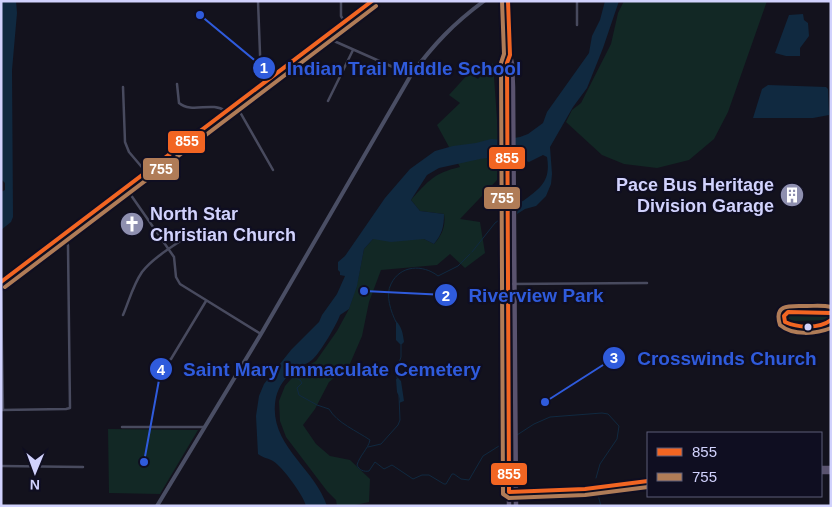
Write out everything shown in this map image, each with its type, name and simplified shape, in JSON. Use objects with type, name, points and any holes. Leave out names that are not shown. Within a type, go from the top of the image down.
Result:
[{"type":"main road","points":[[1,282],[372,1]]},
{"type":"main road","points":[[157,506],[261,334],[411,75],[446,32],[484,1]]},
{"type":"main road","points":[[508,1],[512,64],[510,134],[514,204],[516,506]]},
{"type":"main road","points":[[509,506],[508,210],[511,169]]},
{"type":"main road","points":[[509,389],[516,389]]},
{"type":"main road","points":[[509,492],[585,490],[647,481]]},
{"type":"street","points":[[258,1],[261,80],[263,83]]},
{"type":"street","points":[[340,1],[341,16],[345,22]]},
{"type":"street","points":[[577,1],[577,26]]},
{"type":"street","points":[[328,35],[334,41],[352,50],[411,75]]},
{"type":"street","points":[[328,101],[352,50]]},
{"type":"street","points":[[177,84],[179,101],[184,106],[215,107],[221,108],[226,112]]},
{"type":"street","points":[[123,87],[125,142],[129,152],[146,172]]},
{"type":"street","points":[[236,105],[273,170]]},
{"type":"street","points":[[126,188],[169,250],[175,261],[175,273],[178,282],[261,334]]},
{"type":"street","points":[[123,315],[137,281],[144,270],[195,231]]},
{"type":"street","points":[[1,291],[2,410],[66,410],[70,408],[68,246],[66,233]]},
{"type":"street","points":[[509,284],[647,283]]},
{"type":"street","points":[[158,369],[171,359],[206,301]]},
{"type":"street","points":[[122,427],[204,427]]},
{"type":"street","points":[[1,466],[83,467]]},
{"type":"green space","points":[[624,1],[767,1],[728,112],[714,139],[689,160],[657,168],[624,164],[602,155],[566,122],[572,110],[581,103],[611,44],[618,13]]},
{"type":"green space","points":[[493,63],[498,133],[497,180],[460,219],[480,222],[485,253],[465,268],[450,254],[437,265],[381,270],[369,302],[362,336],[349,366],[329,382],[315,409],[303,425],[316,444],[330,456],[350,460],[370,479],[369,502],[351,506],[337,506],[336,500],[286,437],[280,421],[279,401],[285,386],[297,372],[316,361],[337,331],[349,309],[364,249],[373,239],[424,239],[434,244],[439,237],[444,226],[444,214],[420,211],[411,200],[432,179],[444,172],[460,167],[437,125],[460,103],[449,95],[469,73],[478,79]]},
{"type":"green space","points":[[823,314],[828,317],[828,320],[792,321],[788,319],[790,315]]},
{"type":"green space","points":[[108,429],[198,430],[160,494],[109,493]]},
{"type":"water","points":[[1,1],[16,1],[17,13],[12,70],[13,217],[11,222],[1,230],[1,192],[5,190],[5,183],[1,179]]},
{"type":"water","points":[[605,1],[619,1],[587,88],[573,107],[550,147],[552,174],[551,184],[546,196],[536,206],[525,209],[517,214],[519,202],[540,188],[546,178],[547,157],[543,155],[529,162],[521,159],[504,160],[502,156],[480,159],[439,168],[427,175],[411,200],[420,211],[444,214],[444,223],[437,240],[434,244],[424,239],[391,242],[373,239],[364,249],[357,286],[349,309],[340,315],[336,325],[316,356],[308,363],[292,371],[294,378],[288,376],[281,385],[277,392],[275,404],[276,419],[280,432],[295,457],[313,480],[327,506],[306,506],[297,489],[282,469],[273,461],[258,454],[256,416],[259,396],[264,384],[291,350],[319,322],[337,294],[345,276],[340,275],[338,262],[345,256],[385,198],[410,169],[435,151],[491,139],[503,140],[520,137],[528,134],[543,123],[547,112],[589,53],[592,36],[600,20]]},
{"type":"water","points":[[803,14],[804,20],[808,23],[809,36],[800,48],[800,56],[786,56],[775,53],[789,15]]},
{"type":"water","points":[[768,85],[826,87],[828,89],[829,115],[813,118],[753,118],[762,89]]},
{"type":"water","points":[[396,321],[403,333],[404,342],[401,345],[396,340]]},
{"type":"water","points":[[398,378],[401,381],[404,401],[399,403],[396,379]]},
{"type":"waterway","points":[[472,252],[495,223],[506,215]]},
{"type":"waterway","points":[[396,322],[391,308],[389,288],[400,273],[412,268],[419,268],[438,276],[458,266],[470,254]]},
{"type":"waterway","points":[[398,379],[395,374],[401,357],[401,345]]},
{"type":"waterway","points":[[292,376],[302,383],[297,388],[299,395],[329,409],[342,423],[370,440],[357,465],[364,471],[369,471],[375,462],[384,469],[392,465],[413,479],[422,475],[429,475],[446,484],[452,474],[454,474],[461,479],[469,480],[483,456],[507,441]]},
{"type":"waterway","points":[[368,447],[381,444],[398,425],[400,420],[399,396]]},
{"type":"waterway","points":[[517,435],[534,424],[550,417],[608,414],[619,426],[617,439],[600,464],[596,478]]},
{"type":"waterway","points":[[598,495],[601,506]]},
{"type":"transit line","name":"855","points":[[1,282],[372,1]]},
{"type":"transit line","name":"755","points":[[502,1],[504,54],[501,63],[503,494],[509,498],[585,495],[647,487]]},
{"type":"transit line","name":"855","points":[[508,1],[510,55],[507,63],[509,492],[585,489],[647,481]]},
{"type":"transit line","name":"755","points":[[5,287],[376,6]]},
{"type":"transit line","name":"755","points":[[831,307],[785,307],[781,309],[778,318],[780,325],[791,331],[812,333],[831,328]]},
{"type":"transit line","name":"855","points":[[831,313],[788,312],[784,316],[785,322],[802,326],[821,325],[831,320]]},
{"type":"place","name":"Indian Trail Middle School","points":[[200,15]]},
{"type":"place","name":"Pace Bus Heritage Division Garage","points":[[792,195]]},
{"type":"place","name":"North Star Christian Church","points":[[132,224]]},
{"type":"place","name":"Riverview Park","points":[[364,291]]},
{"type":"place","name":"Crosswinds Church","points":[[545,402]]},
{"type":"place","name":"Saint Mary Immaculate Cemetery","points":[[144,462]]}]
